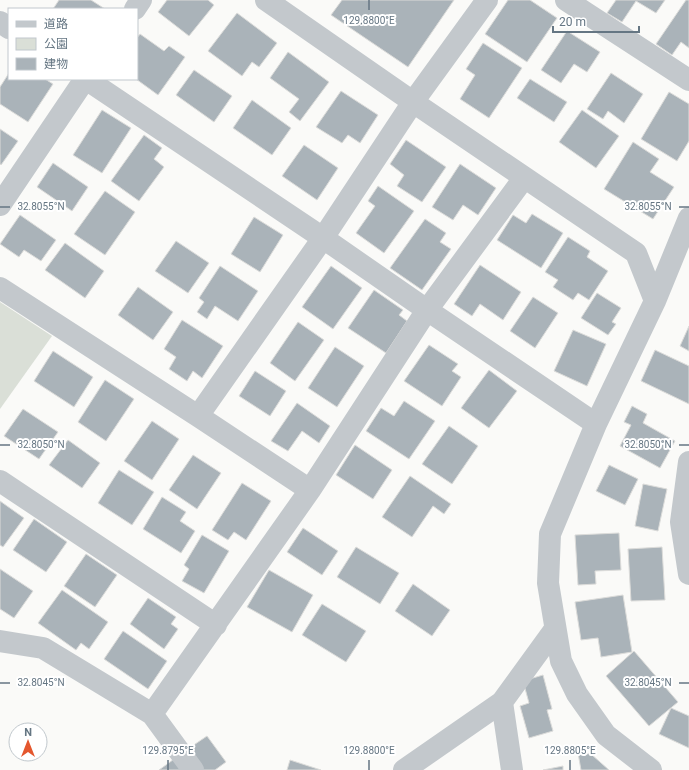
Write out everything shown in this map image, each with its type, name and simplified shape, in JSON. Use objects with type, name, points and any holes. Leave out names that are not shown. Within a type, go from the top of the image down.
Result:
[{"type":"street","points":[[266,0],[412,102],[636,253],[655,302]]},
{"type":"street","points":[[198,416],[323,238],[412,102],[488,0]]},
{"type":"street","points":[[566,0],[689,80]]},
{"type":"street","points":[[0,205],[85,80]]},
{"type":"street","points":[[87,80],[596,424]]},
{"type":"street","points":[[152,714],[310,490],[427,310],[524,178]]},
{"type":"street","points":[[651,770],[606,735],[577,694],[561,660],[548,583],[550,534],[596,424],[655,302],[689,218]]},
{"type":"street","points":[[0,288],[310,490]]},
{"type":"street","points":[[689,462],[681,522],[689,574]]},
{"type":"street","points":[[0,481],[216,625]]},
{"type":"street","points":[[404,770],[502,702],[555,629]]},
{"type":"street","points":[[0,641],[43,648],[152,714],[193,770]]},
{"type":"street","points":[[502,702],[512,770]]},
{"type":"green space","points":[[0,302],[52,336],[0,409]]},
{"type":"building","points":[[59,0],[91,0],[103,8],[54,8]]},
{"type":"building","points":[[167,0],[208,0],[214,5],[189,36],[158,12]]},
{"type":"building","points":[[342,0],[454,0],[408,67],[331,15]]},
{"type":"building","points":[[508,0],[530,0],[557,18],[527,62],[485,34]]},
{"type":"building","points":[[616,0],[665,0],[656,13],[636,1],[622,22],[607,13]]},
{"type":"building","points":[[686,0],[689,0],[689,48],[681,42],[672,55],[656,44]]},
{"type":"building","points":[[237,13],[277,43],[259,67],[252,62],[242,76],[208,51]]},
{"type":"building","points":[[567,31],[600,52],[587,72],[574,64],[561,83],[541,70]]},
{"type":"building","points":[[140,34],[164,51],[169,46],[185,57],[158,95],[137,80],[138,37]]},
{"type":"building","points":[[483,43],[522,68],[489,118],[460,99],[475,75],[466,69]]},
{"type":"building","points":[[288,52],[329,82],[300,121],[289,112],[299,99],[270,78]]},
{"type":"building","points":[[194,70],[232,96],[214,122],[176,95]]},
{"type":"building","points":[[611,73],[643,94],[624,123],[608,111],[603,119],[587,109]]},
{"type":"building","points":[[8,75],[8,80],[47,80],[53,84],[28,122],[0,104],[0,87]]},
{"type":"building","points":[[530,79],[567,102],[554,122],[517,98]]},
{"type":"building","points":[[341,91],[378,115],[360,143],[348,135],[342,143],[316,127]]},
{"type":"building","points":[[669,92],[689,104],[689,141],[677,161],[641,139]]},
{"type":"building","points":[[252,100],[291,128],[272,155],[233,128]]},
{"type":"building","points":[[102,110],[131,128],[102,173],[73,155]]},
{"type":"building","points":[[582,110],[619,136],[596,168],[559,142]]},
{"type":"building","points":[[0,129],[18,141],[1,165],[0,164]]},
{"type":"building","points":[[144,135],[162,148],[154,159],[164,167],[139,201],[111,181]]},
{"type":"building","points":[[406,140],[446,167],[422,202],[397,186],[404,175],[390,164]]},
{"type":"building","points":[[633,142],[659,159],[650,172],[674,187],[653,219],[604,189]]},
{"type":"building","points":[[304,145],[338,168],[317,200],[282,176]]},
{"type":"building","points":[[53,163],[88,187],[72,211],[37,187]]},
{"type":"building","points":[[460,164],[496,188],[478,215],[463,205],[453,220],[432,207]]},
{"type":"building","points":[[378,186],[414,211],[384,253],[356,233],[375,206],[368,201]]},
{"type":"building","points":[[105,191],[135,212],[105,255],[74,234]]},
{"type":"building","points":[[532,214],[563,233],[541,268],[497,240],[513,215],[526,223]]},
{"type":"building","points":[[20,215],[56,240],[41,261],[24,250],[19,257],[0,244]]},
{"type":"building","points":[[254,217],[283,235],[260,272],[231,254]]},
{"type":"building","points":[[425,219],[446,233],[440,242],[451,249],[422,290],[390,268]]},
{"type":"building","points":[[568,237],[590,251],[587,257],[608,271],[589,300],[578,293],[573,300],[553,287],[558,280],[545,272]]},
{"type":"building","points":[[176,241],[209,263],[188,293],[155,271]]},
{"type":"building","points":[[65,243],[104,271],[85,298],[45,270]]},
{"type":"building","points":[[480,265],[521,292],[503,320],[480,304],[472,316],[454,304]]},
{"type":"building","points":[[220,266],[258,291],[238,321],[215,306],[207,319],[197,312],[204,302],[199,298]]},
{"type":"building","points":[[331,266],[362,288],[333,329],[302,307]]},
{"type":"building","points":[[138,287],[173,312],[153,340],[118,315]]},
{"type":"building","points":[[374,290],[403,310],[399,315],[407,321],[386,353],[348,328]]},
{"type":"building","points":[[597,293],[621,308],[612,322],[616,324],[608,335],[581,318]]},
{"type":"building","points":[[533,297],[558,313],[535,348],[510,331]]},
{"type":"building","points":[[182,320],[223,346],[202,378],[193,371],[187,381],[169,369],[176,357],[164,349]]},
{"type":"building","points":[[298,322],[324,340],[295,381],[270,363]]},
{"type":"building","points":[[689,326],[689,351],[680,346]]},
{"type":"building","points":[[573,330],[606,344],[587,386],[554,371]]},
{"type":"building","points":[[429,345],[458,364],[452,371],[461,377],[442,406],[404,381]]},
{"type":"building","points":[[335,347],[364,366],[337,407],[308,388]]},
{"type":"building","points":[[655,350],[689,366],[689,404],[641,381]]},
{"type":"building","points":[[53,351],[93,377],[74,407],[34,381]]},
{"type":"building","points":[[489,370],[517,391],[489,428],[461,408]]},
{"type":"building","points":[[255,371],[286,391],[270,416],[239,396]]},
{"type":"building","points":[[105,380],[134,399],[106,441],[78,422]]},
{"type":"building","points":[[404,401],[435,421],[409,459],[366,431],[381,408],[394,416]]},
{"type":"building","points":[[297,403],[330,426],[319,443],[302,431],[288,451],[271,441]]},
{"type":"building","points":[[632,406],[647,414],[643,423],[675,441],[660,468],[620,446],[631,425],[624,422]]},
{"type":"building","points":[[23,409],[58,432],[39,459],[4,436]]},
{"type":"building","points":[[152,421],[179,439],[152,480],[124,461]]},
{"type":"building","points":[[449,426],[478,446],[452,484],[422,464]]},
{"type":"building","points":[[68,440],[100,463],[82,488],[49,465]]},
{"type":"building","points":[[355,445],[392,470],[373,499],[336,475]]},
{"type":"building","points":[[193,455],[221,473],[197,509],[169,490]]},
{"type":"building","points":[[609,465],[638,479],[625,505],[596,491]]},
{"type":"building","points":[[119,470],[154,492],[132,525],[98,503]]},
{"type":"building","points":[[410,476],[451,504],[444,514],[433,506],[412,537],[382,517]]},
{"type":"building","points":[[242,483],[271,501],[246,540],[234,532],[228,540],[212,530]]},
{"type":"building","points":[[643,484],[667,489],[658,531],[635,526]]},
{"type":"building","points":[[162,497],[186,512],[180,521],[195,531],[181,553],[143,529]]},
{"type":"building","points":[[0,501],[24,518],[3,547],[0,545]]},
{"type":"building","points":[[34,519],[67,542],[46,572],[13,550]]},
{"type":"building","points":[[303,528],[338,551],[322,575],[287,552]]},
{"type":"building","points":[[619,533],[621,570],[595,571],[596,584],[578,585],[575,535]]},
{"type":"building","points":[[202,535],[229,551],[204,593],[182,581],[189,569],[184,565]]},
{"type":"building","points":[[356,547],[399,573],[380,604],[337,577]]},
{"type":"building","points":[[662,547],[665,600],[631,601],[628,549]]},
{"type":"building","points":[[86,554],[117,575],[95,607],[64,586]]},
{"type":"building","points":[[0,569],[33,591],[14,618],[0,609]]},
{"type":"building","points":[[269,570],[313,595],[292,632],[247,607]]},
{"type":"building","points":[[413,584],[450,610],[432,636],[395,611]]},
{"type":"building","points":[[62,590],[108,622],[89,649],[81,643],[76,650],[38,623]]},
{"type":"building","points":[[623,595],[632,652],[601,657],[598,638],[581,640],[575,602]]},
{"type":"building","points":[[148,598],[176,617],[171,624],[178,629],[164,649],[130,624]]},
{"type":"building","points":[[322,604],[366,631],[346,662],[302,635]]},
{"type":"building","points":[[123,631],[167,661],[148,689],[104,659]]},
{"type":"building","points":[[634,651],[678,702],[649,726],[606,676]]},
{"type":"building","points":[[543,675],[552,709],[547,710],[553,731],[529,738],[520,706],[529,703],[523,681]]},
{"type":"building","points":[[671,708],[689,716],[689,748],[659,734]]},
{"type":"building","points":[[207,736],[226,762],[215,770],[193,770],[182,753]]},
{"type":"building","points":[[578,753],[591,754],[609,770],[581,770]]},
{"type":"building","points":[[181,754],[193,770],[159,770]]},
{"type":"building","points":[[290,760],[321,770],[287,770]]},
{"type":"building","points":[[563,766],[563,770],[543,770]]}]
